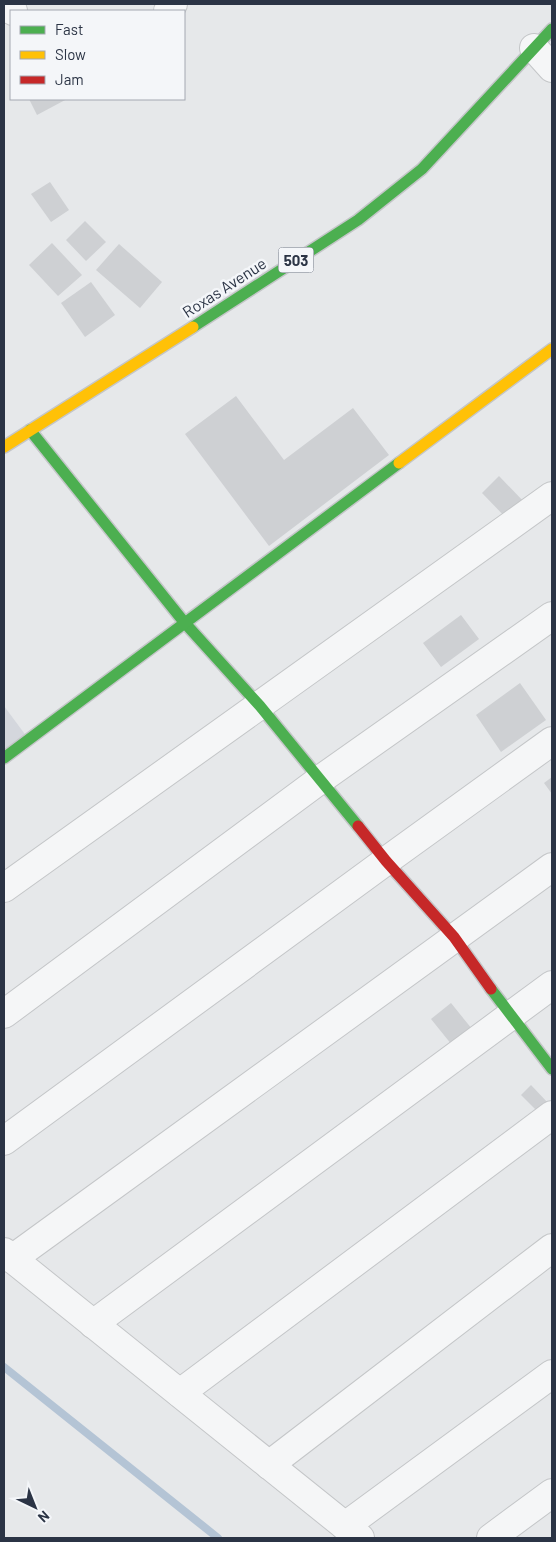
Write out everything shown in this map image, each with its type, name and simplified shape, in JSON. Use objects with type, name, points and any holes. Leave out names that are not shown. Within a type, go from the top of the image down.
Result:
[{"type":"street","points":[[543,38],[552,68]]},
{"type":"street","name":"Roxas Avenue","points":[[4,447],[96,390],[358,220],[422,169],[543,38]]},
{"type":"street","points":[[4,758],[552,349]]},
{"type":"street","points":[[30,430],[184,622],[260,706],[386,861],[454,937],[510,1016],[552,1068]]},
{"type":"street","points":[[4,888],[552,496]]},
{"type":"street","points":[[4,1014],[321,780],[552,616]]},
{"type":"street","points":[[4,1141],[552,741]]},
{"type":"street","points":[[552,867],[8,1256],[352,1532],[552,1374]]},
{"type":"street","points":[[93,1324],[552,985]]},
{"type":"street","points":[[180,1394],[552,1115]]},
{"type":"street","points":[[269,1465],[552,1248]]},
{"type":"street","points":[[491,1538],[552,1493]]},
{"type":"shaded area","points":[[4,706],[27,737],[4,754]]},
{"type":"building","points":[[30,100],[65,100],[37,115]]},
{"type":"building","points":[[50,182],[69,210],[51,222],[31,194]]},
{"type":"building","points":[[85,221],[106,242],[86,261],[66,240]]},
{"type":"building","points":[[52,243],[82,275],[58,296],[29,265]]},
{"type":"building","points":[[119,244],[162,282],[140,308],[96,270]]},
{"type":"building","points":[[91,282],[115,315],[85,337],[61,303]]},
{"type":"building","points":[[236,396],[284,460],[353,408],[389,455],[269,546],[185,434]]},
{"type":"building","points":[[499,476],[527,505],[510,522],[482,493]]},
{"type":"building","points":[[461,615],[479,639],[441,667],[423,643]]},
{"type":"building","points":[[520,683],[546,720],[501,752],[476,715]]},
{"type":"building","points":[[552,777],[552,794],[544,783]]},
{"type":"building","points":[[451,1003],[476,1034],[456,1050],[431,1019]]},
{"type":"building","points":[[531,1085],[549,1104],[539,1113],[521,1095]]},
{"type":"waterway","points":[[4,1367],[218,1538]]},
{"type":"traffic: fast","points":[[193,327],[358,220],[422,169],[552,29]]},
{"type":"traffic: fast","points":[[30,430],[184,622],[260,706],[358,826]]},
{"type":"traffic: fast","points":[[4,758],[399,463]]},
{"type":"traffic: fast","points":[[491,989],[552,1069]]},
{"type":"traffic: slow","points":[[4,447],[193,327]]},
{"type":"traffic: slow","points":[[399,463],[552,349]]},
{"type":"traffic: jam","points":[[358,826],[386,861],[454,937],[491,989]]}]
